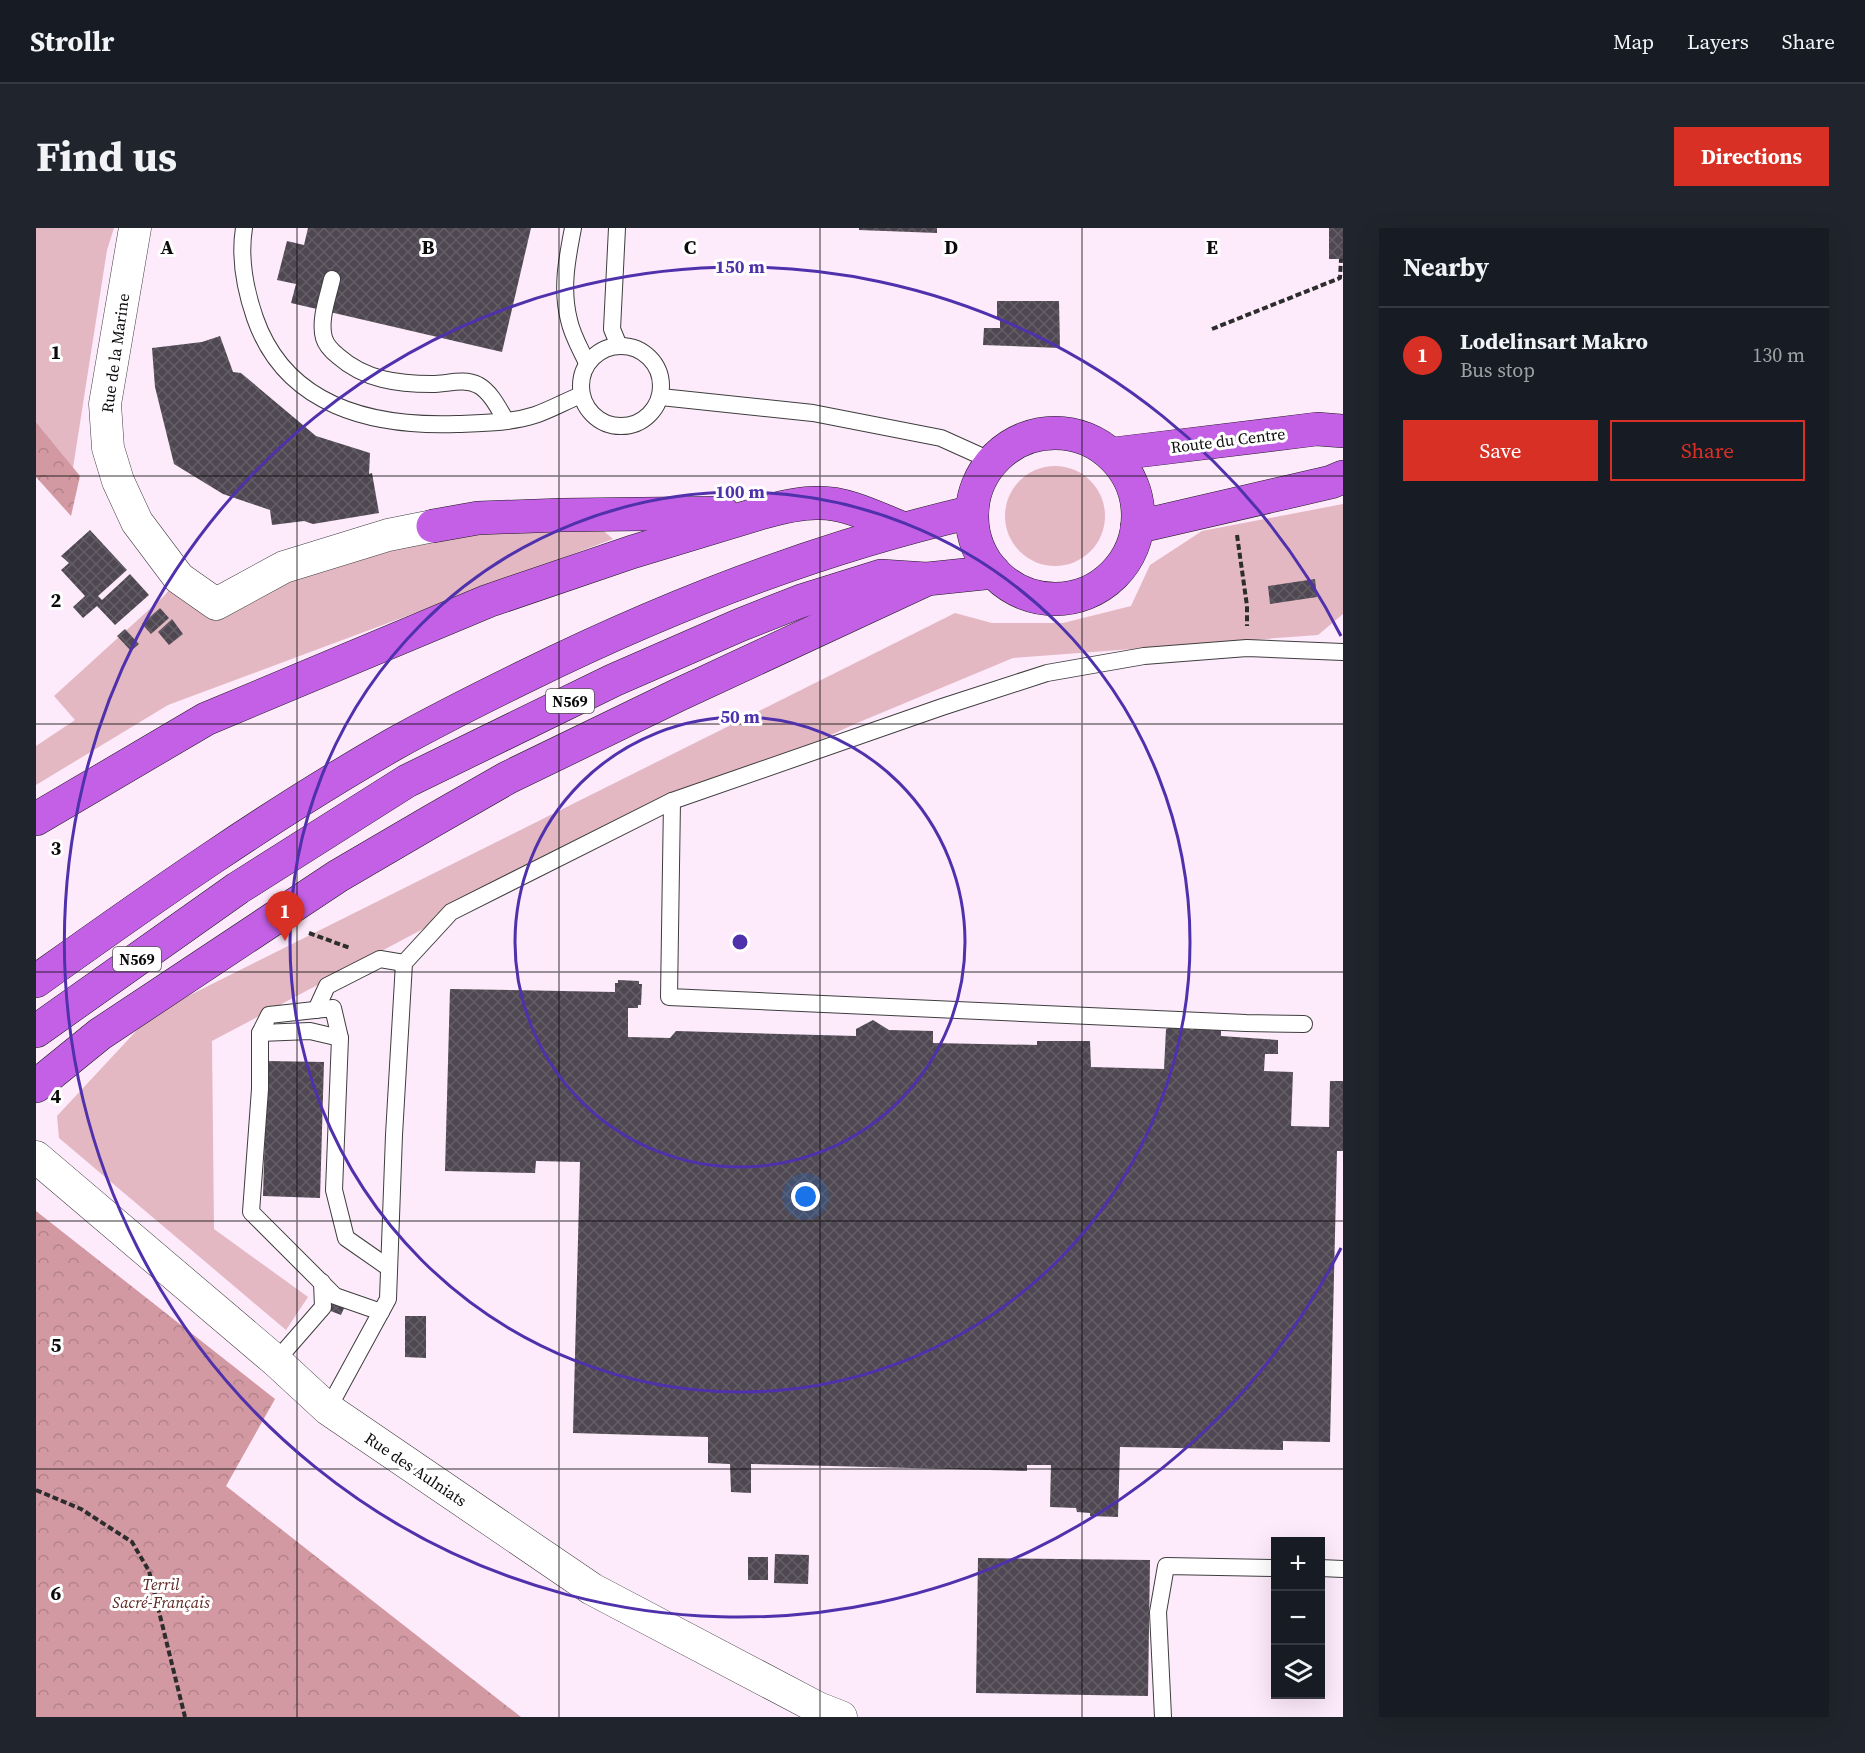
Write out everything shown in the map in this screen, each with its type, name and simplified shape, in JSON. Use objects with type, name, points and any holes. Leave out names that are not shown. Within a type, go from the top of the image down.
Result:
[{"type":"highway","name":"Route du Centre","points":[[1113,454],[1334,428]]},
{"type":"highway","points":[[1056,433],[1095,441],[1113,454],[1124,465],[1130,477],[1136,502],[1137,527],[1123,563],[1107,582],[1092,591],[1052,600],[1031,596],[1014,588],[994,572],[982,556],[972,512],[975,492],[992,462],[1020,442],[1056,433]]},
{"type":"highway","points":[[1137,527],[1339,480]]},
{"type":"highway","points":[[36,819],[206,719],[488,601],[640,550],[764,512],[820,502],[843,506],[902,528],[972,512]]},
{"type":"highway","points":[[433,526],[478,518],[562,514],[764,512]]},
{"type":"highway","points":[[617,515],[639,525],[643,531],[645,537],[640,550]]},
{"type":"highway","name":"N569","points":[[36,981],[131,913],[283,811],[394,744],[458,710],[573,653],[692,602],[802,560],[902,528]]},
{"type":"highway","points":[[36,1086],[100,1034],[338,876],[507,778],[927,579],[994,572]]},
{"type":"highway","name":"N569","points":[[36,1031],[238,888],[407,781],[614,680],[801,601],[880,576],[927,579]]},
{"type":"street","name":"Rue de la Marine","points":[[135,228],[105,404],[108,448],[118,481],[137,522],[179,578],[216,604],[284,567],[388,535],[433,526]]},
{"type":"street","name":"Rue des Aulniats","points":[[36,1158],[276,1360],[328,1409],[592,1589],[818,1708],[841,1717]]},
{"type":"lane","points":[[244,228],[243,263],[246,293],[260,332],[289,374],[314,394],[340,409],[397,422],[435,425],[506,421],[534,415],[581,395]]},
{"type":"lane","points":[[573,228],[565,271],[564,295],[569,323],[587,363]]},
{"type":"lane","points":[[617,228],[612,329],[619,346]]},
{"type":"lane","points":[[332,279],[322,326],[324,340],[351,367],[375,378],[404,384],[441,384],[463,381],[479,385],[491,398],[506,421]]},
{"type":"lane","points":[[619,346],[645,353],[653,362],[662,383],[661,397],[655,409],[635,424],[621,426],[598,420],[584,405],[580,384],[582,372],[597,353],[619,346]]},
{"type":"lane","points":[[661,397],[813,413],[941,438],[992,462]]},
{"type":"lane","points":[[328,1409],[388,1299],[404,963],[451,912],[672,801],[1047,673],[1144,656],[1247,648],[1343,652]]},
{"type":"lane","points":[[672,801],[669,997],[1304,1024]]},
{"type":"lane","points":[[316,1010],[327,986],[380,959],[404,963]]},
{"type":"lane","points":[[381,1312],[335,1296],[251,1212],[260,1089],[260,1033],[269,1015],[333,1008],[340,1038],[334,1190],[346,1238],[389,1268]]},
{"type":"lane","points":[[260,1033],[310,1031],[340,1038]]},
{"type":"lane","points":[[276,1360],[323,1307],[322,1282]]},
{"type":"lane","points":[[1163,1717],[1158,1612],[1166,1566],[1271,1568]]},
{"type":"lane","points":[[1325,1568],[1343,1569]]},
{"type":"path","points":[[1212,329],[1340,278],[1341,259]]},
{"type":"path","points":[[1234,505],[1240,566],[1247,606],[1247,648]]},
{"type":"path","points":[[271,920],[380,959]]},
{"type":"path","points":[[36,1490],[81,1509],[132,1542],[149,1571],[185,1717]]},
{"type":"shaded area","points":[[36,228],[114,228],[107,250],[73,468],[36,422]]},
{"type":"shaded area","points":[[1055,466],[1074,470],[1090,481],[1101,497],[1105,516],[1101,535],[1090,551],[1074,562],[1055,566],[1036,562],[1020,551],[1009,535],[1005,516],[1009,497],[1020,481],[1036,470]]},
{"type":"shaded area","points":[[1343,504],[1343,614],[1318,635],[1013,658],[857,723],[519,878],[212,1041],[214,1229],[308,1297],[286,1330],[59,1138],[57,1116],[152,1014],[955,613],[992,623],[1063,623],[1131,606],[1150,565],[1202,531]]},
{"type":"shaded area","points":[[585,515],[613,539],[168,705],[36,785],[36,746],[75,720],[54,696],[164,596],[179,578],[216,604],[304,561]]},
{"type":"green space","points":[[36,422],[80,476],[71,516],[36,477]]},
{"type":"green space","name":"Terril Sacré-Français","points":[[36,1211],[275,1399],[226,1486],[521,1717],[36,1717]]},
{"type":"building","points":[[308,228],[531,228],[502,352],[291,303],[296,284],[277,280],[287,241],[304,245]]},
{"type":"building","points":[[859,228],[937,228],[937,233],[859,230]]},
{"type":"building","points":[[1329,228],[1343,228],[1343,259],[1329,259]]},
{"type":"building","points":[[997,301],[1059,301],[1060,348],[983,345],[984,328],[1000,328],[1000,318],[997,318]]},
{"type":"building","points":[[220,336],[233,372],[241,373],[316,436],[370,453],[369,474],[372,473],[379,513],[313,524],[304,521],[272,525],[270,510],[223,494],[174,464],[155,387],[152,348],[202,342]]},
{"type":"building","points":[[90,530],[127,570],[98,596],[102,600],[130,574],[149,595],[115,625],[97,606],[83,618],[73,607],[85,596],[61,570],[69,563],[61,556]]},
{"type":"building","points":[[1315,579],[1317,597],[1270,604],[1268,586]]},
{"type":"building","points":[[160,608],[169,618],[151,634],[142,624]]},
{"type":"building","points":[[172,619],[183,634],[169,645],[158,632]]},
{"type":"building","points":[[125,629],[139,644],[131,651],[117,636]]},
{"type":"building","points":[[618,980],[639,981],[639,984],[642,984],[641,1005],[638,1005],[638,1008],[628,1008],[628,1037],[670,1038],[676,1031],[856,1036],[856,1029],[873,1020],[889,1030],[933,1031],[933,1043],[1037,1045],[1037,1041],[1090,1041],[1091,1067],[1164,1069],[1166,1029],[1178,1022],[1192,1030],[1209,1023],[1221,1031],[1221,1036],[1278,1040],[1278,1054],[1265,1054],[1264,1071],[1293,1072],[1291,1126],[1329,1127],[1330,1081],[1343,1081],[1343,1151],[1337,1151],[1330,1442],[1283,1441],[1283,1450],[1120,1447],[1118,1517],[1090,1516],[1090,1513],[1077,1512],[1076,1508],[1050,1507],[1051,1465],[1027,1465],[1027,1471],[751,1464],[751,1493],[731,1492],[730,1464],[708,1463],[708,1437],[573,1433],[580,1162],[536,1161],[535,1173],[445,1171],[450,989],[615,992],[615,983],[618,983]]},
{"type":"building","points":[[267,1061],[324,1062],[320,1198],[263,1196]]},
{"type":"building","points":[[332,1301],[345,1306],[341,1315],[328,1310]]},
{"type":"building","points":[[405,1316],[426,1316],[426,1358],[405,1357]]},
{"type":"building","points":[[775,1554],[809,1555],[808,1584],[774,1583]]},
{"type":"building","points":[[748,1557],[768,1557],[768,1580],[748,1580]]},
{"type":"building","points":[[978,1558],[1150,1560],[1148,1696],[976,1693]]},
{"type":"place","name":"Lodelinsart Makro","points":[[285,941]]}]
